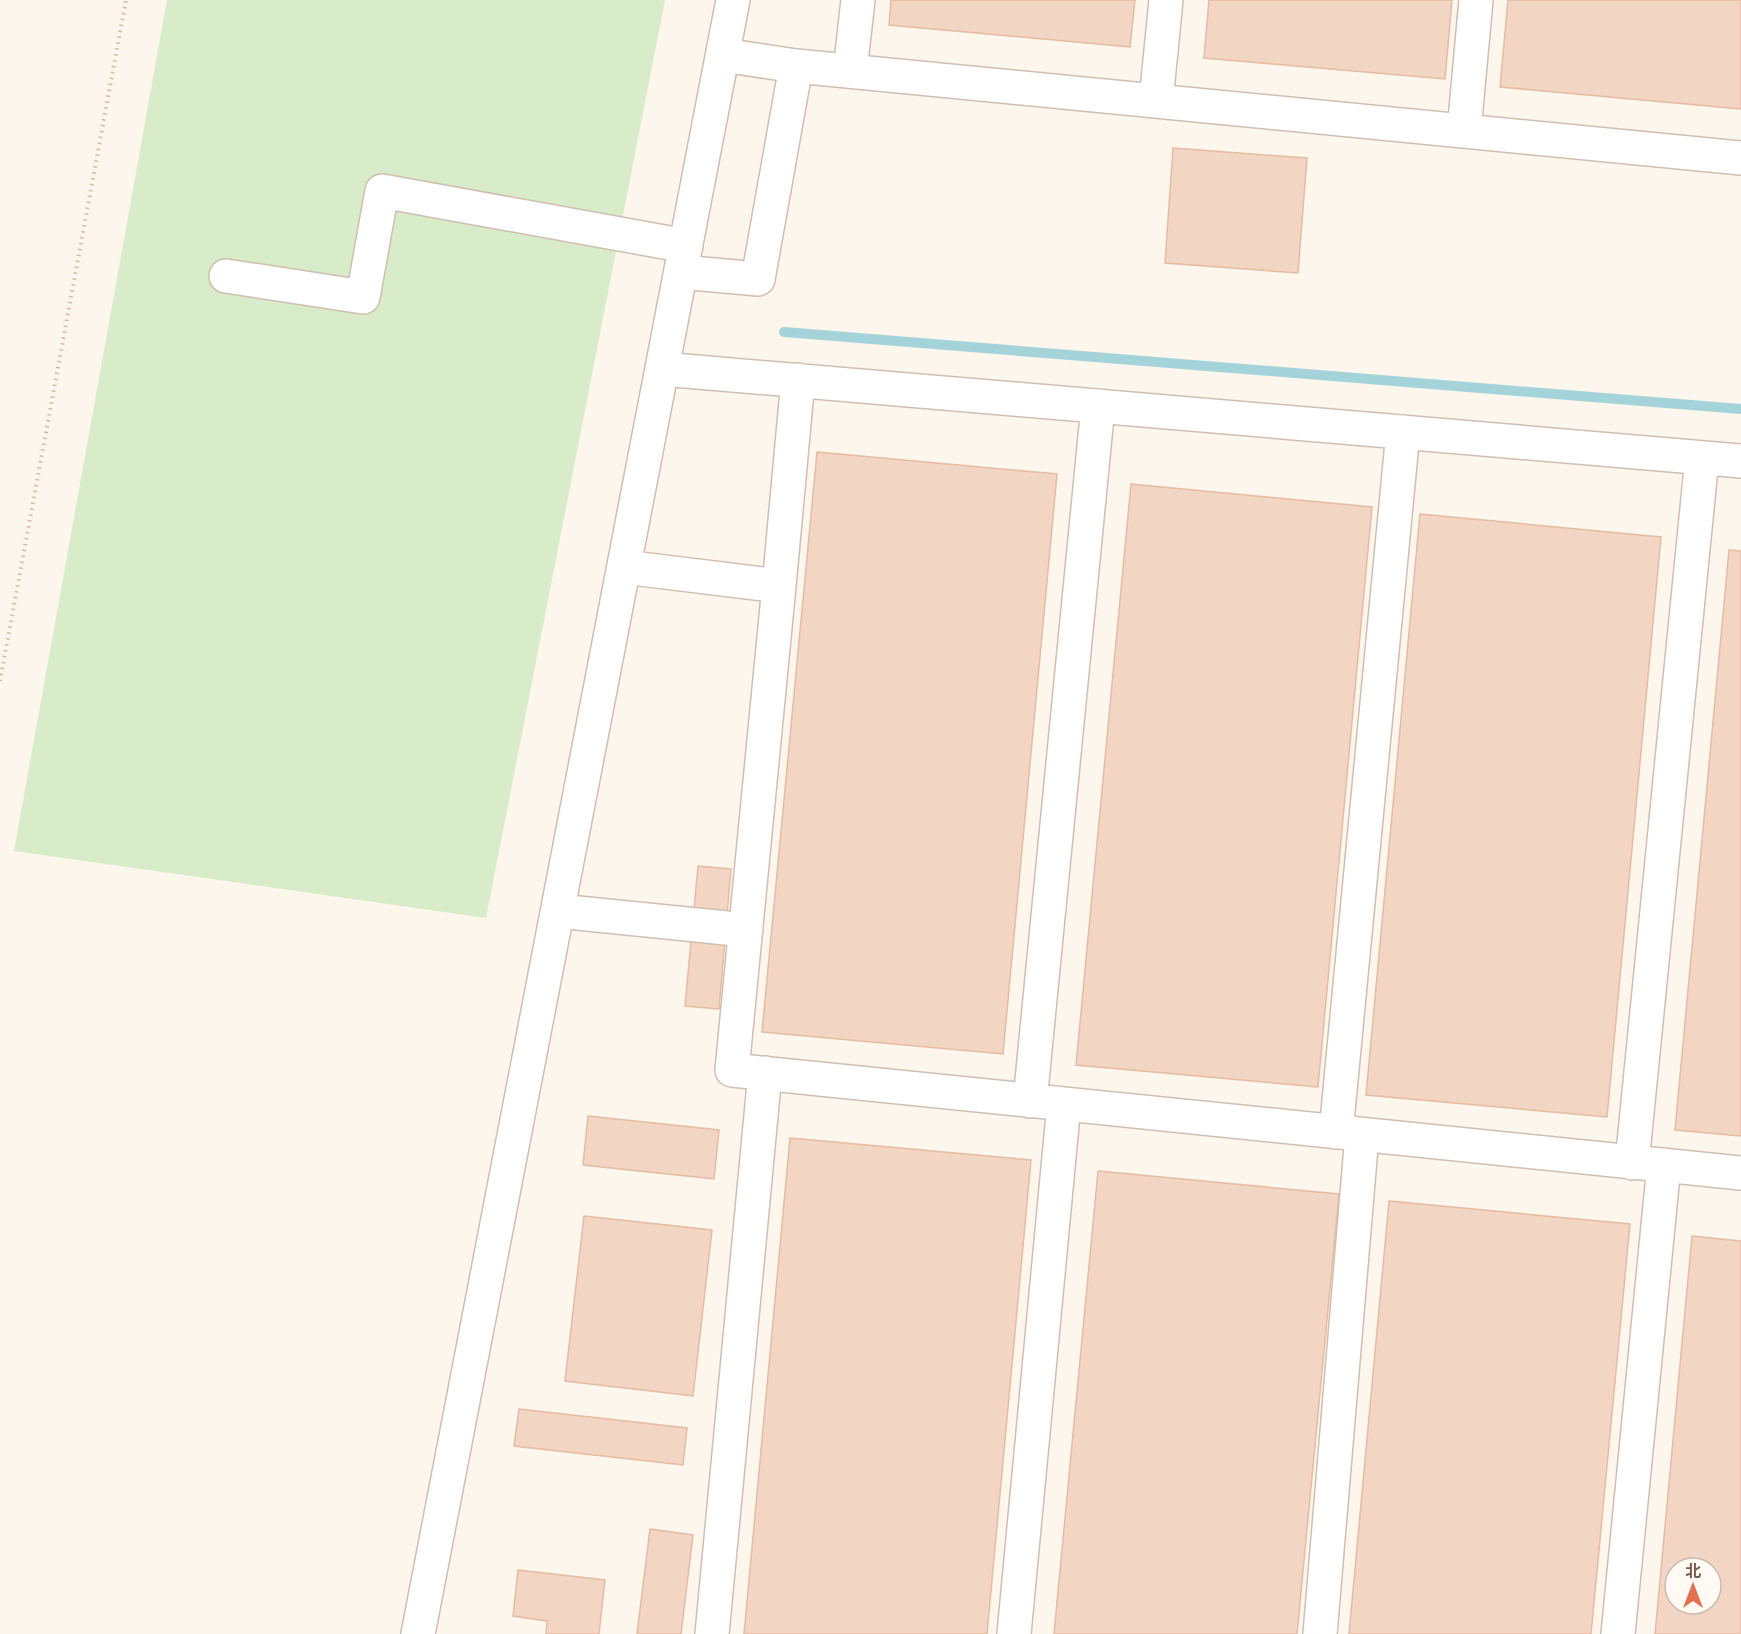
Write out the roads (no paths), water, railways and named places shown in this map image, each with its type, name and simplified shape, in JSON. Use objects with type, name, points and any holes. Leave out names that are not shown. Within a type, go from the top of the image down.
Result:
[{"type":"lane","points":[[418,1634],[733,0]]},
{"type":"lane","points":[[850,71],[858,0]]},
{"type":"lane","points":[[1156,101],[1167,0]]},
{"type":"lane","points":[[1464,131],[1476,0]]},
{"type":"lane","points":[[723,55],[796,66],[1741,158]]},
{"type":"lane","points":[[226,276],[363,297],[382,191],[683,259],[758,279],[796,66]]},
{"type":"lane","points":[[662,369],[1741,461]]},
{"type":"lane","points":[[798,380],[732,1070],[1741,1173]]},
{"type":"lane","points":[[1030,1101],[1098,406]]},
{"type":"lane","points":[[1320,1634],[1349,1133],[1403,432]]},
{"type":"lane","points":[[1618,1634],[1648,1164],[1702,458]]},
{"type":"lane","points":[[624,567],[779,586]]},
{"type":"lane","points":[[558,911],[746,930]]},
{"type":"lane","points":[[712,1634],[765,1073]]},
{"type":"lane","points":[[1014,1634],[1064,1104]]},
{"type":"waterway","points":[[784,332],[1741,409]]}]
